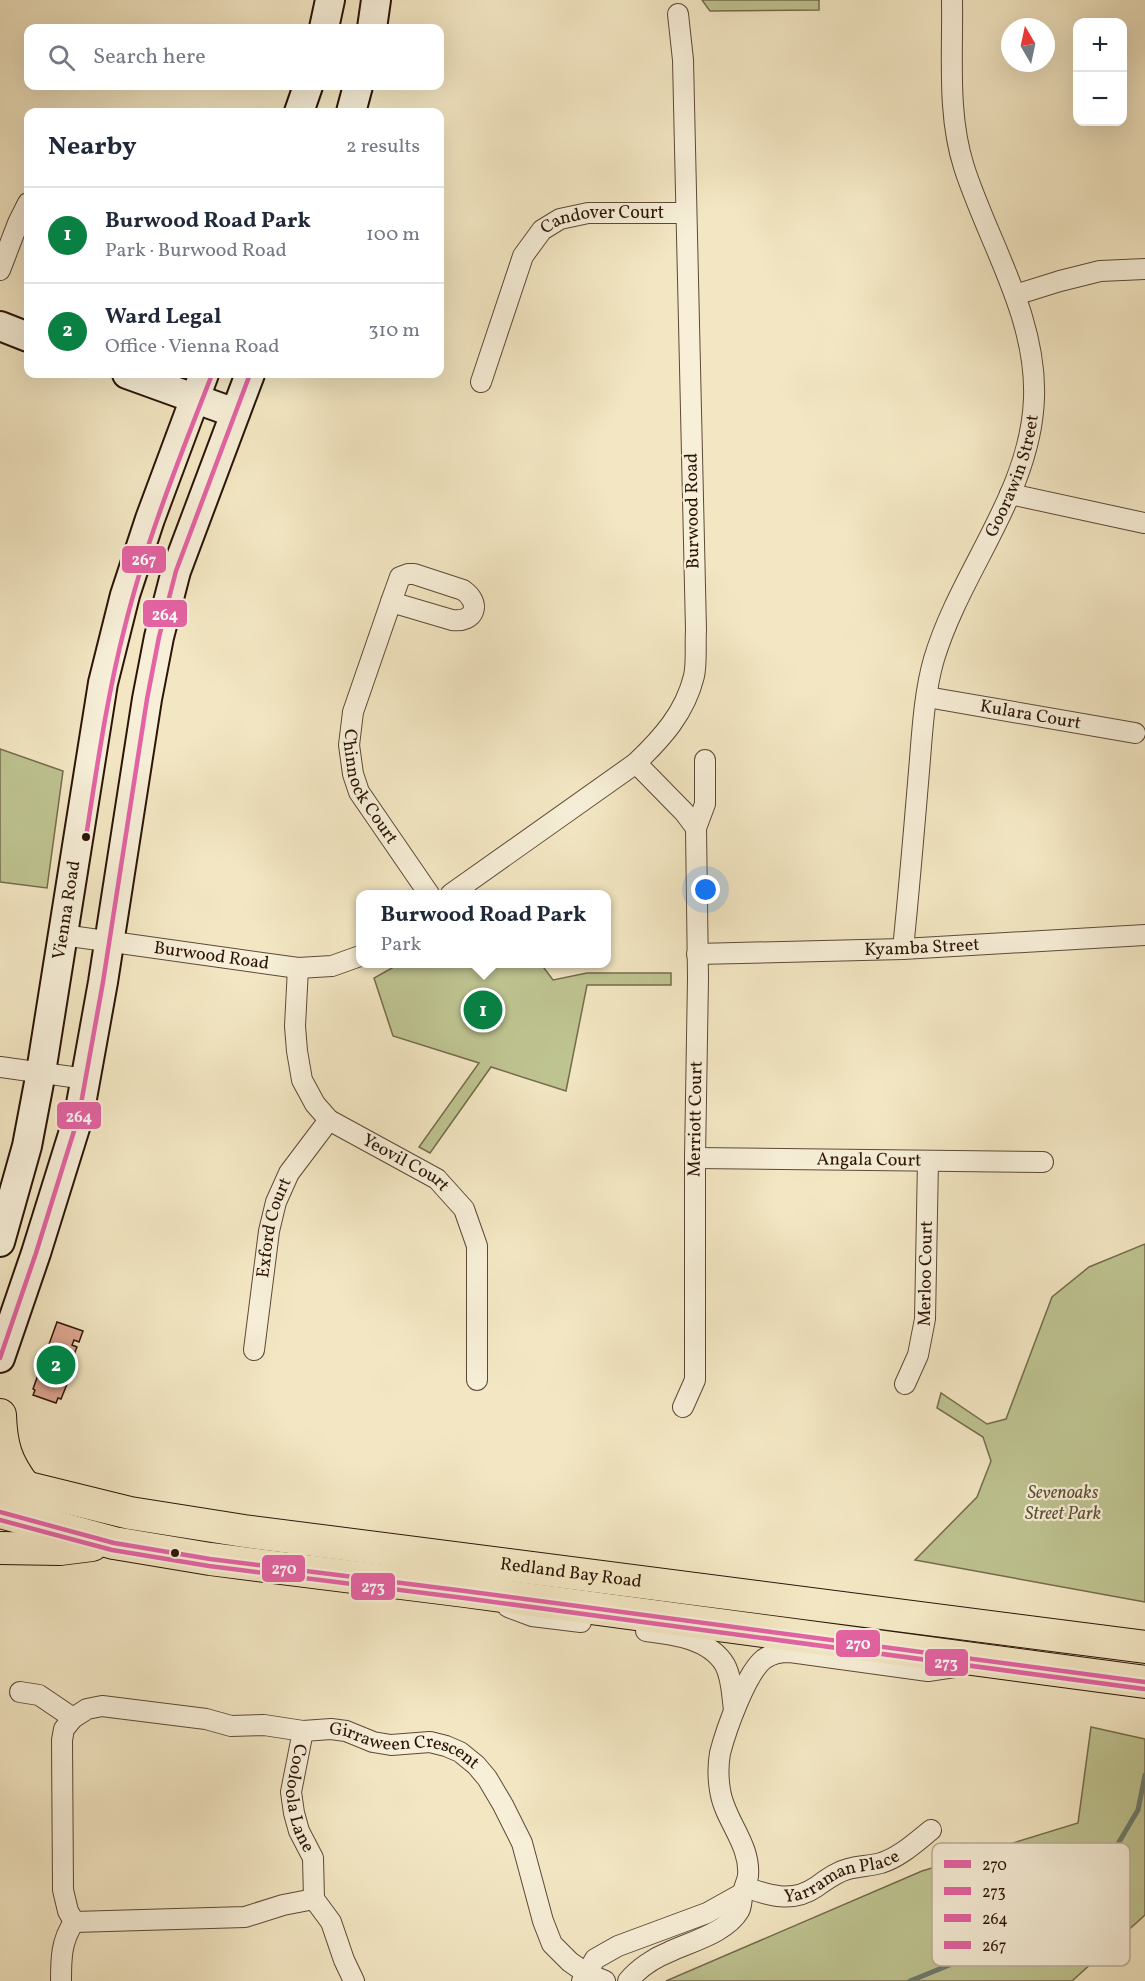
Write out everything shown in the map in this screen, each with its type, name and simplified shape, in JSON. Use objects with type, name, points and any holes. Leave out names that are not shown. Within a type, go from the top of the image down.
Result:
[{"type":"main road","points":[[325,24],[330,0]]},
{"type":"main road","points":[[373,24],[376,0]]},
{"type":"main road","points":[[300,108],[307,90]]},
{"type":"main road","points":[[352,108],[357,90]]},
{"type":"main road","points":[[0,327],[24,336]]},
{"type":"main road","points":[[151,378],[199,386],[235,413]]},
{"type":"main road","points":[[0,1358],[25,1288],[79,1115],[110,942],[147,699],[159,637],[176,571],[248,378]]},
{"type":"main road","name":"Vienna Road","points":[[0,1242],[27,1146],[41,1072],[103,684],[132,573],[199,386]]},
{"type":"main road","points":[[0,1415],[1,1433],[6,1458],[13,1472],[13,1484]]},
{"type":"main road","name":"Redland Bay Road","points":[[13,1484],[129,1513],[243,1531],[1145,1647]]},
{"type":"main road","name":"Redland Bay Road","points":[[0,1512],[114,1543],[210,1559],[1145,1682]]},
{"type":"main road","points":[[0,1548],[60,1549],[114,1543]]},
{"type":"street","name":"Goorawin Street","points":[[903,949],[927,698],[933,661],[945,627],[1010,494],[1030,440],[1034,396],[1031,355],[1015,295],[964,167],[956,133],[952,73],[952,0]]},
{"type":"street","name":"Burwood Road","points":[[457,890],[636,763],[661,739],[682,711],[694,675],[696,630],[683,60],[678,14]]},
{"type":"street","points":[[0,270],[24,211]]},
{"type":"street","name":"Candover Court","points":[[481,382],[523,256],[542,230],[560,219],[588,213],[686,213]]},
{"type":"street","points":[[1015,295],[1060,280],[1100,271],[1145,269]]},
{"type":"street","points":[[1010,494],[1144,522]]},
{"type":"street","name":"Chinnock Court","points":[[391,602],[353,712],[349,745],[353,774],[359,792],[426,890]]},
{"type":"street","name":"Kulara Court","points":[[927,698],[1135,733]]},
{"type":"street","name":"Merriott Court","points":[[683,1407],[696,1380],[695,1158],[698,954],[696,828],[705,804],[705,760]]},
{"type":"street","points":[[636,763],[684,812],[696,828]]},
{"type":"street","name":"Burwood Road","points":[[63,935],[298,969],[332,966],[356,957]]},
{"type":"street","name":"Kyamba Street","points":[[698,954],[903,949],[1145,935]]},
{"type":"street","name":"Yeovil Court","points":[[298,969],[297,1051],[302,1080],[315,1104],[329,1120],[437,1179],[464,1209],[477,1246],[477,1380]]},
{"type":"street","points":[[0,1067],[86,1079]]},
{"type":"street","name":"Exford Court","points":[[254,1350],[269,1231],[276,1202],[289,1173],[329,1120]]},
{"type":"street","name":"Angala Court","points":[[695,1158],[1042,1162]]},
{"type":"street","name":"Merloo Court","points":[[905,1384],[918,1355],[925,1319],[928,1161]]},
{"type":"street","points":[[465,1591],[532,1616],[670,1634],[690,1639],[707,1647],[724,1663],[728,1673],[734,1710]]},
{"type":"street","points":[[628,1981],[660,1956],[696,1941],[732,1920],[740,1909],[748,1877],[745,1853],[739,1835],[725,1811],[718,1772],[720,1753],[734,1710],[755,1668],[764,1659],[775,1653],[790,1652],[928,1671],[994,1662]]},
{"type":"street","points":[[20,1692],[39,1695],[73,1718],[64,1729],[62,1740],[63,1890],[68,1911],[74,1922]]},
{"type":"street","name":"Girraween Crescent","points":[[73,1718],[87,1709],[102,1706],[118,1707],[206,1719],[231,1726],[264,1725],[303,1731],[331,1729],[346,1731],[373,1742],[391,1745],[430,1742],[460,1752],[487,1778],[504,1805],[522,1843],[543,1921],[552,1944],[584,1977],[605,1981]]},
{"type":"street","name":"Cooloola Lane","points":[[303,1731],[298,1767],[291,1792],[299,1831],[314,1858],[314,1899]]},
{"type":"street","name":"Yarraman Place","points":[[744,1890],[774,1896],[795,1897],[810,1892],[833,1875],[848,1869],[881,1863],[901,1853],[931,1830]]},
{"type":"street","points":[[584,1977],[595,1959],[618,1946],[698,1917],[744,1890]]},
{"type":"street","points":[[74,1922],[245,1917],[314,1899],[331,1922],[354,1981]]},
{"type":"street","points":[[61,1981],[62,1950],[67,1933],[74,1922]]},
{"type":"green space","points":[[702,0],[819,0],[819,10],[710,11]]},
{"type":"green space","points":[[0,749],[63,771],[47,888],[0,882]]},
{"type":"green space","points":[[392,968],[544,968],[553,980],[587,973],[671,973],[671,985],[587,985],[566,1091],[491,1067],[430,1153],[419,1147],[479,1063],[393,1036],[374,978]]},
{"type":"green space","name":"Sevenoaks Street Park","points":[[1145,1244],[1145,1602],[915,1560],[977,1497],[991,1461],[983,1437],[937,1408],[941,1393],[987,1424],[1006,1419],[1052,1297],[1089,1267]]},
{"type":"green space","points":[[1091,1727],[1145,1739],[1145,1915],[1130,1929],[1130,1843],[1013,1843],[1078,1823]]},
{"type":"green space","points":[[932,1868],[932,1966],[1089,1966],[1072,1981],[666,1981]]},
{"type":"building","points":[[57,1322],[83,1331],[79,1342],[74,1340],[72,1345],[77,1347],[63,1383],[67,1384],[61,1399],[58,1398],[56,1403],[33,1395],[35,1390],[33,1389]]},
{"type":"waterway","points":[[1118,1843],[1138,1810],[1145,1775]]},
{"type":"waterway","points":[[910,1981],[947,1966]]},
{"type":"transit line","name":"267","points":[[86,837],[108,705],[133,594],[164,500],[211,378]]},
{"type":"transit line","name":"264","points":[[0,1358],[79,1115],[159,637],[176,571],[248,378]]},
{"type":"transit line","name":"270","points":[[0,1512],[114,1543],[210,1559],[1145,1682]]},
{"type":"transit line","name":"273","points":[[0,1520],[112,1550],[209,1566],[1144,1689]]},
{"type":"place","name":"Burwood Road Park","points":[[483,1010]]},
{"type":"place","name":"Ward Legal","points":[[56,1365]]}]
